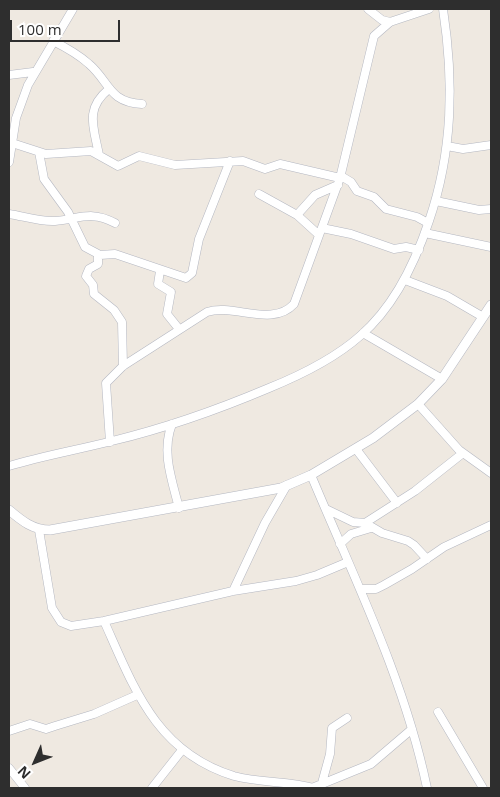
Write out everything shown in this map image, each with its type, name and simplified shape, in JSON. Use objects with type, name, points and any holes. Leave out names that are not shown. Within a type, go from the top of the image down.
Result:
[{"type":"street","points":[[9,162],[12,143],[11,128],[19,107],[34,72],[71,12],[62,9]]},
{"type":"street","points":[[368,9],[382,20],[390,22]]},
{"type":"street","points":[[110,442],[106,383],[123,366],[212,310],[273,314],[289,310],[297,298],[340,180],[374,36],[390,22],[429,9]]},
{"type":"street","points":[[9,466],[110,442],[213,412],[300,374],[331,358],[363,333],[387,306],[404,280],[419,250],[436,201],[447,146],[451,85],[443,9]]},
{"type":"street","points":[[53,41],[88,63],[109,89],[124,102],[142,104]]},
{"type":"street","points":[[9,75],[34,72]]},
{"type":"street","points":[[99,155],[92,116],[96,100],[109,89]]},
{"type":"street","points":[[12,143],[39,152],[55,154],[87,150],[118,166],[139,156],[175,165],[230,161],[251,162],[265,169],[278,164],[295,166],[350,182],[358,191],[374,197],[386,209],[417,217],[428,223]]},
{"type":"street","points":[[447,146],[463,149],[491,145]]},
{"type":"street","points":[[39,152],[44,179],[71,219],[85,247],[98,255],[115,254],[182,278],[190,276],[200,240],[230,161]]},
{"type":"street","points":[[297,215],[315,195],[340,180]]},
{"type":"street","points":[[259,194],[321,231],[351,234],[394,249],[403,247],[419,250]]},
{"type":"street","points":[[436,201],[479,210],[491,209]]},
{"type":"street","points":[[9,214],[50,221],[96,215],[115,223]]},
{"type":"street","points":[[425,234],[491,247]]},
{"type":"street","points":[[98,255],[98,264],[89,270],[86,276],[93,285],[97,298],[114,310],[122,322],[123,366]]},
{"type":"street","points":[[160,271],[158,284],[172,292],[168,314],[179,329]]},
{"type":"street","points":[[404,280],[447,296],[483,317]]},
{"type":"street","points":[[9,510],[24,523],[39,530],[50,530],[179,508],[287,485],[312,475],[356,449],[418,404],[442,379],[491,305]]},
{"type":"street","points":[[363,333],[442,379]]},
{"type":"street","points":[[418,404],[463,453],[491,473]]},
{"type":"street","points":[[172,424],[166,445],[170,472],[179,508]]},
{"type":"street","points":[[356,449],[397,503]]},
{"type":"street","points":[[340,544],[349,535],[368,525],[463,453]]},
{"type":"street","points":[[312,475],[360,588],[406,705],[427,788]]},
{"type":"street","points":[[233,591],[265,523],[287,485]]},
{"type":"street","points":[[326,509],[353,522],[368,525],[408,540],[427,559]]},
{"type":"street","points":[[360,588],[376,589],[444,547],[491,525]]},
{"type":"street","points":[[39,530],[52,608],[62,622],[71,626],[104,621],[233,591],[296,581],[317,575],[348,562]]},
{"type":"street","points":[[104,621],[137,695],[150,716],[182,750],[200,761],[233,775],[256,781],[313,788],[367,767],[412,729]]},
{"type":"street","points":[[9,731],[30,724],[46,729],[94,714],[137,695]]},
{"type":"street","points":[[438,712],[483,788]]},
{"type":"street","points":[[322,783],[330,754],[332,728],[347,718]]},
{"type":"street","points":[[152,788],[182,750]]},
{"type":"street","points":[[9,768],[25,788]]}]
